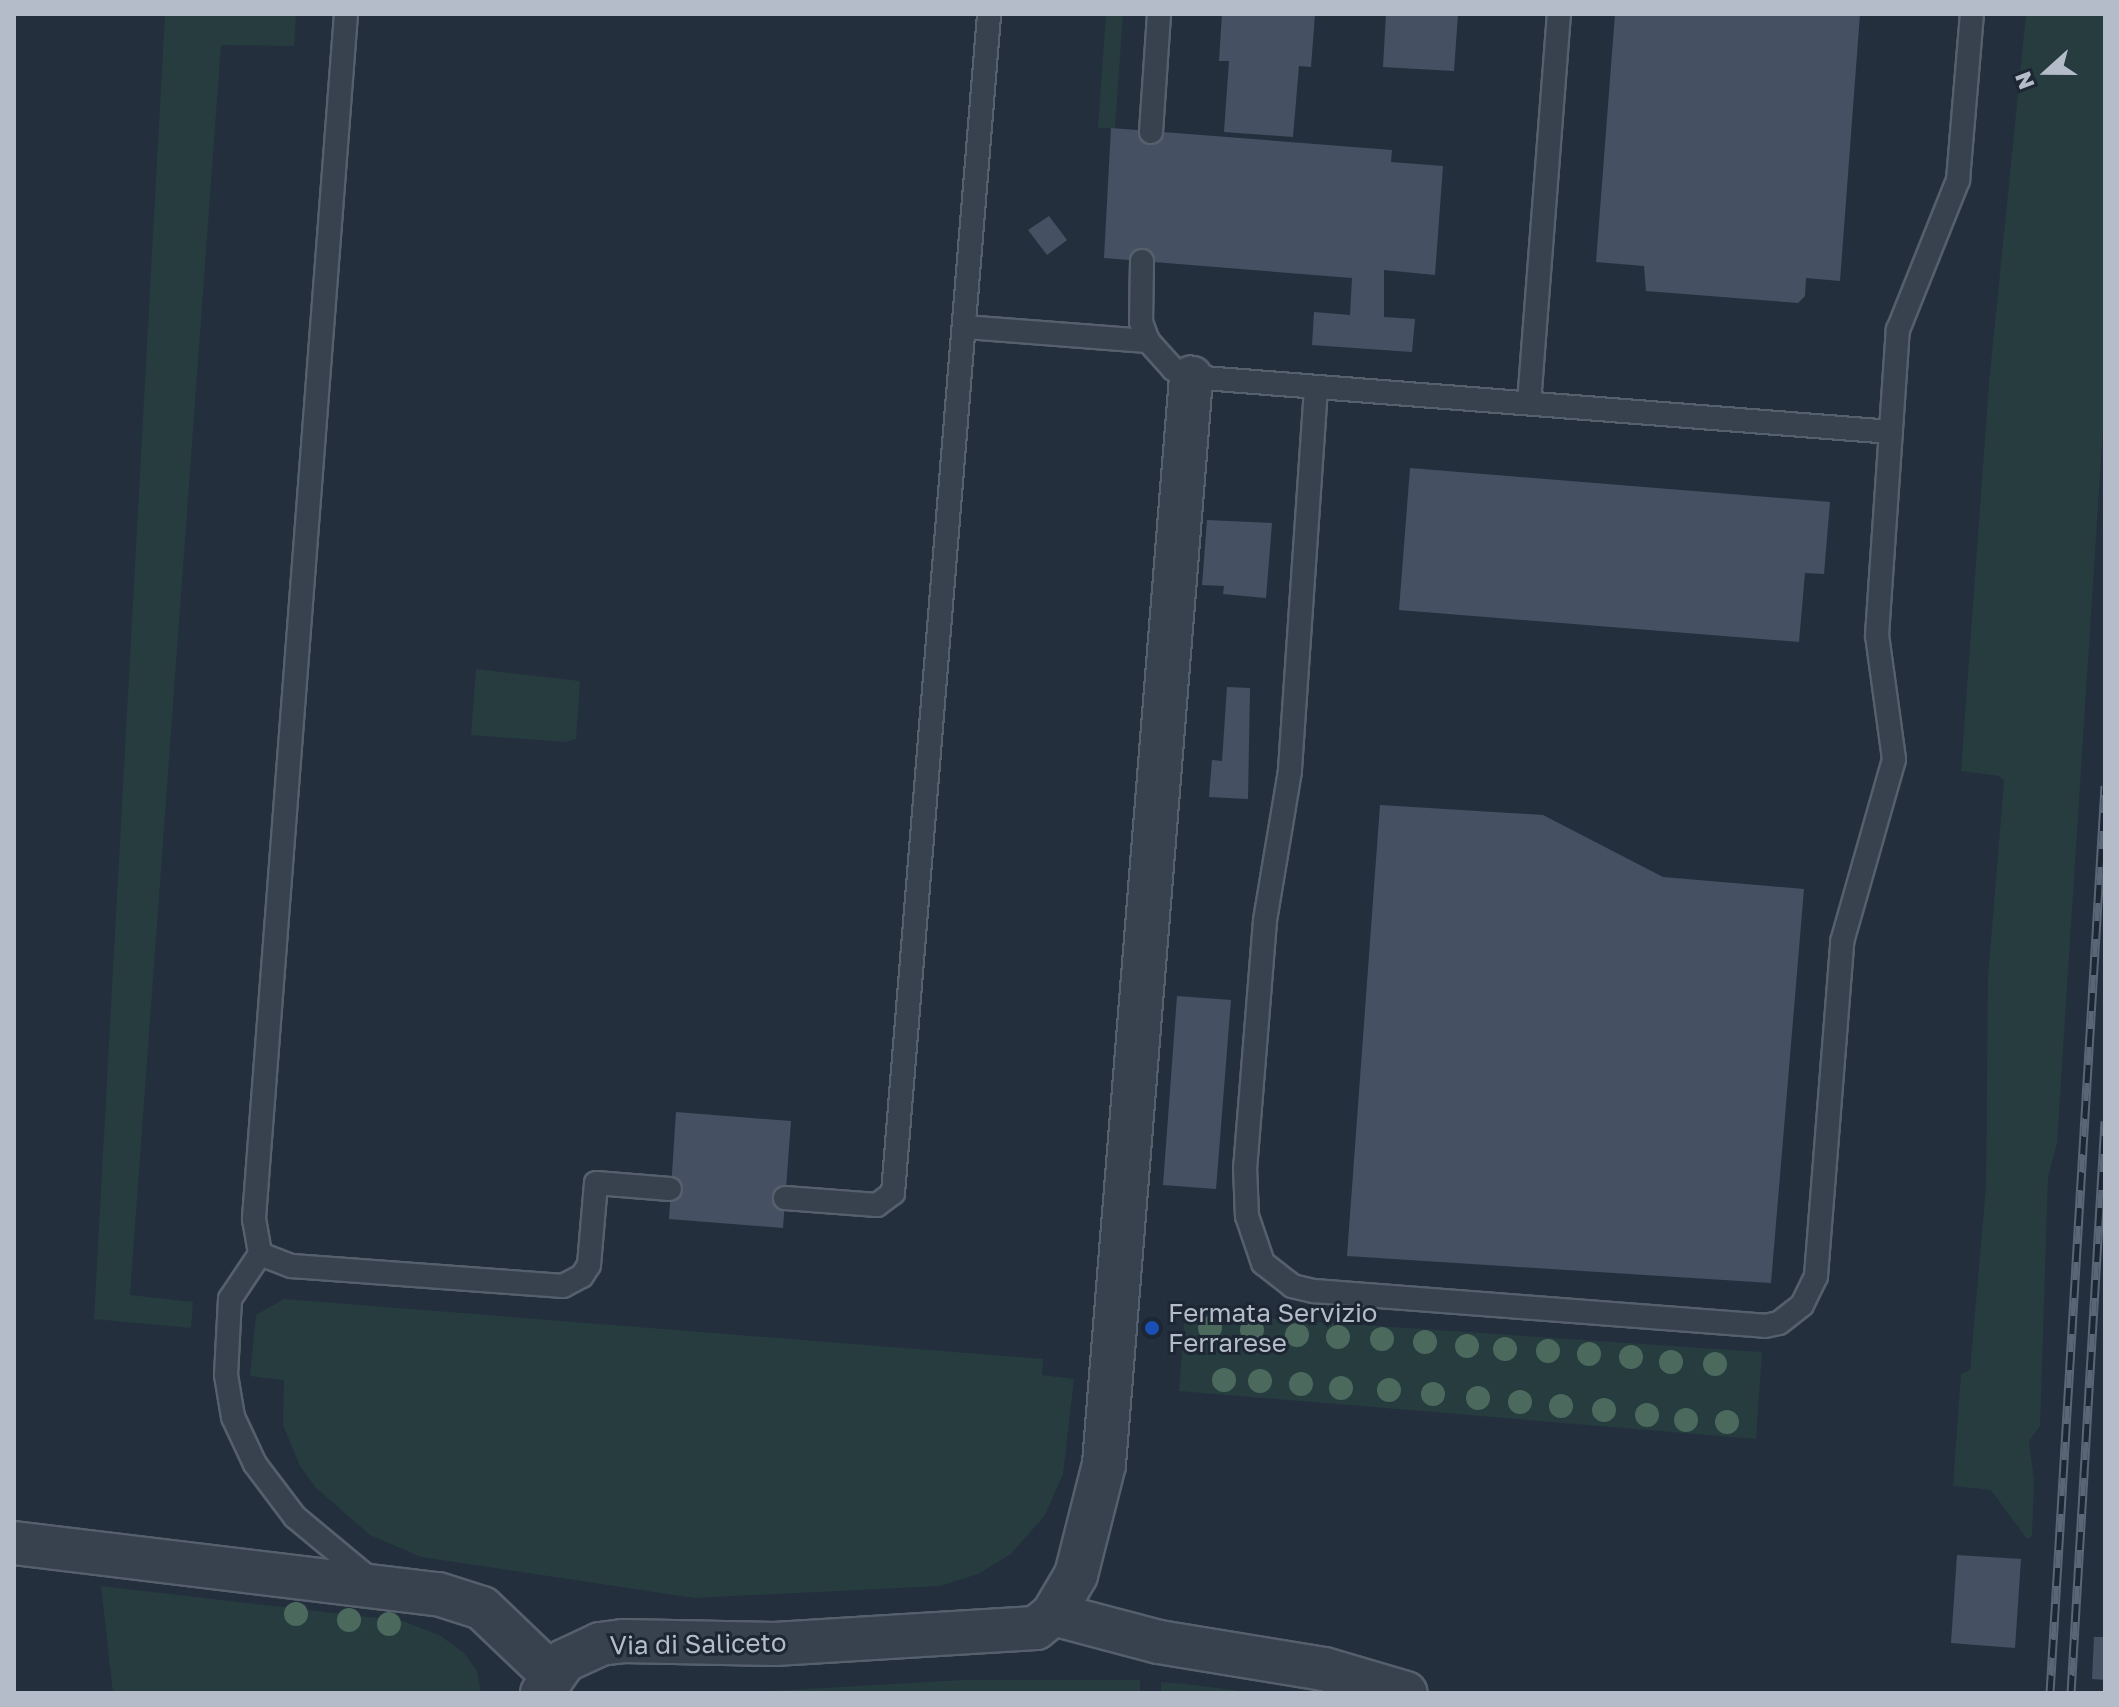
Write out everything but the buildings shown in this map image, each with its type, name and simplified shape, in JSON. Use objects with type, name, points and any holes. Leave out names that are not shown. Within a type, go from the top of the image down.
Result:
[{"type":"street","points":[[1191,377],[1104,1464],[1087,1543],[1053,1614],[1159,1642],[1324,1669],[1406,1693]]},
{"type":"street","name":"Via di Saliceto","points":[[14,1543],[438,1594],[482,1608],[547,1683],[579,1652],[623,1641],[760,1644],[1018,1631],[1036,1628],[1053,1614]]},
{"type":"lane","points":[[346,14],[254,1219],[260,1254],[230,1299],[226,1375],[241,1439],[303,1525],[343,1562],[381,1586]]},
{"type":"lane","points":[[785,1198],[877,1205],[893,1193],[989,14]]},
{"type":"lane","points":[[1151,132],[1159,14]]},
{"type":"lane","points":[[1529,403],[1559,14]]},
{"type":"lane","points":[[1316,388],[1290,771],[1265,921],[1245,1191],[1253,1242],[1263,1263],[1292,1286],[1314,1291],[1765,1326],[1779,1323],[1802,1305],[1820,1250],[1842,942],[1894,759],[1877,635],[1902,309],[1958,180],[1972,14]]},
{"type":"lane","points":[[1142,261],[1141,322],[1148,341],[1173,369],[1191,377],[1891,432]]},
{"type":"lane","points":[[965,327],[1148,341]]},
{"type":"lane","points":[[260,1254],[292,1266],[563,1286],[582,1276],[589,1265],[596,1183],[670,1189]]},
{"type":"green space","points":[[165,14],[296,14],[294,46],[221,45],[130,1295],[193,1302],[191,1328],[94,1319]]},
{"type":"green space","points":[[1106,14],[1123,14],[1115,128],[1098,128]]},
{"type":"green space","points":[[2026,14],[2105,14],[2105,397],[2057,1143],[2048,1177],[2040,1426],[2029,1441],[2034,1480],[2032,1536],[2027,1539],[1991,1490],[1953,1486],[1961,1374],[1970,1370],[1986,1187],[1988,977],[2004,781],[1999,776],[1961,771],[1989,383]]},
{"type":"green space","points":[[476,669],[580,681],[576,739],[565,742],[471,735]]},
{"type":"green space","points":[[284,1299],[1043,1359],[1042,1375],[1074,1379],[1063,1474],[1045,1515],[1011,1554],[978,1574],[940,1586],[694,1598],[421,1557],[370,1535],[316,1488],[300,1466],[283,1425],[284,1380],[250,1376],[256,1315]]},
{"type":"green space","points":[[1185,1313],[1762,1352],[1756,1439],[1179,1391]]},
{"type":"green space","points":[[101,1586],[403,1621],[441,1636],[464,1653],[477,1671],[481,1693],[113,1693]]},
{"type":"green space","points":[[964,1680],[1140,1680],[1140,1693],[736,1693]]},
{"type":"green space","points":[[1161,1682],[1186,1684],[1255,1693],[1161,1693]]},
{"type":"railway","points":[[2050,1693],[2105,786]]},
{"type":"railway","points":[[2071,1693],[2105,1121]]},
{"type":"place","name":"Fermata Servizio Ferrarese","points":[[1152,1328]]}]
